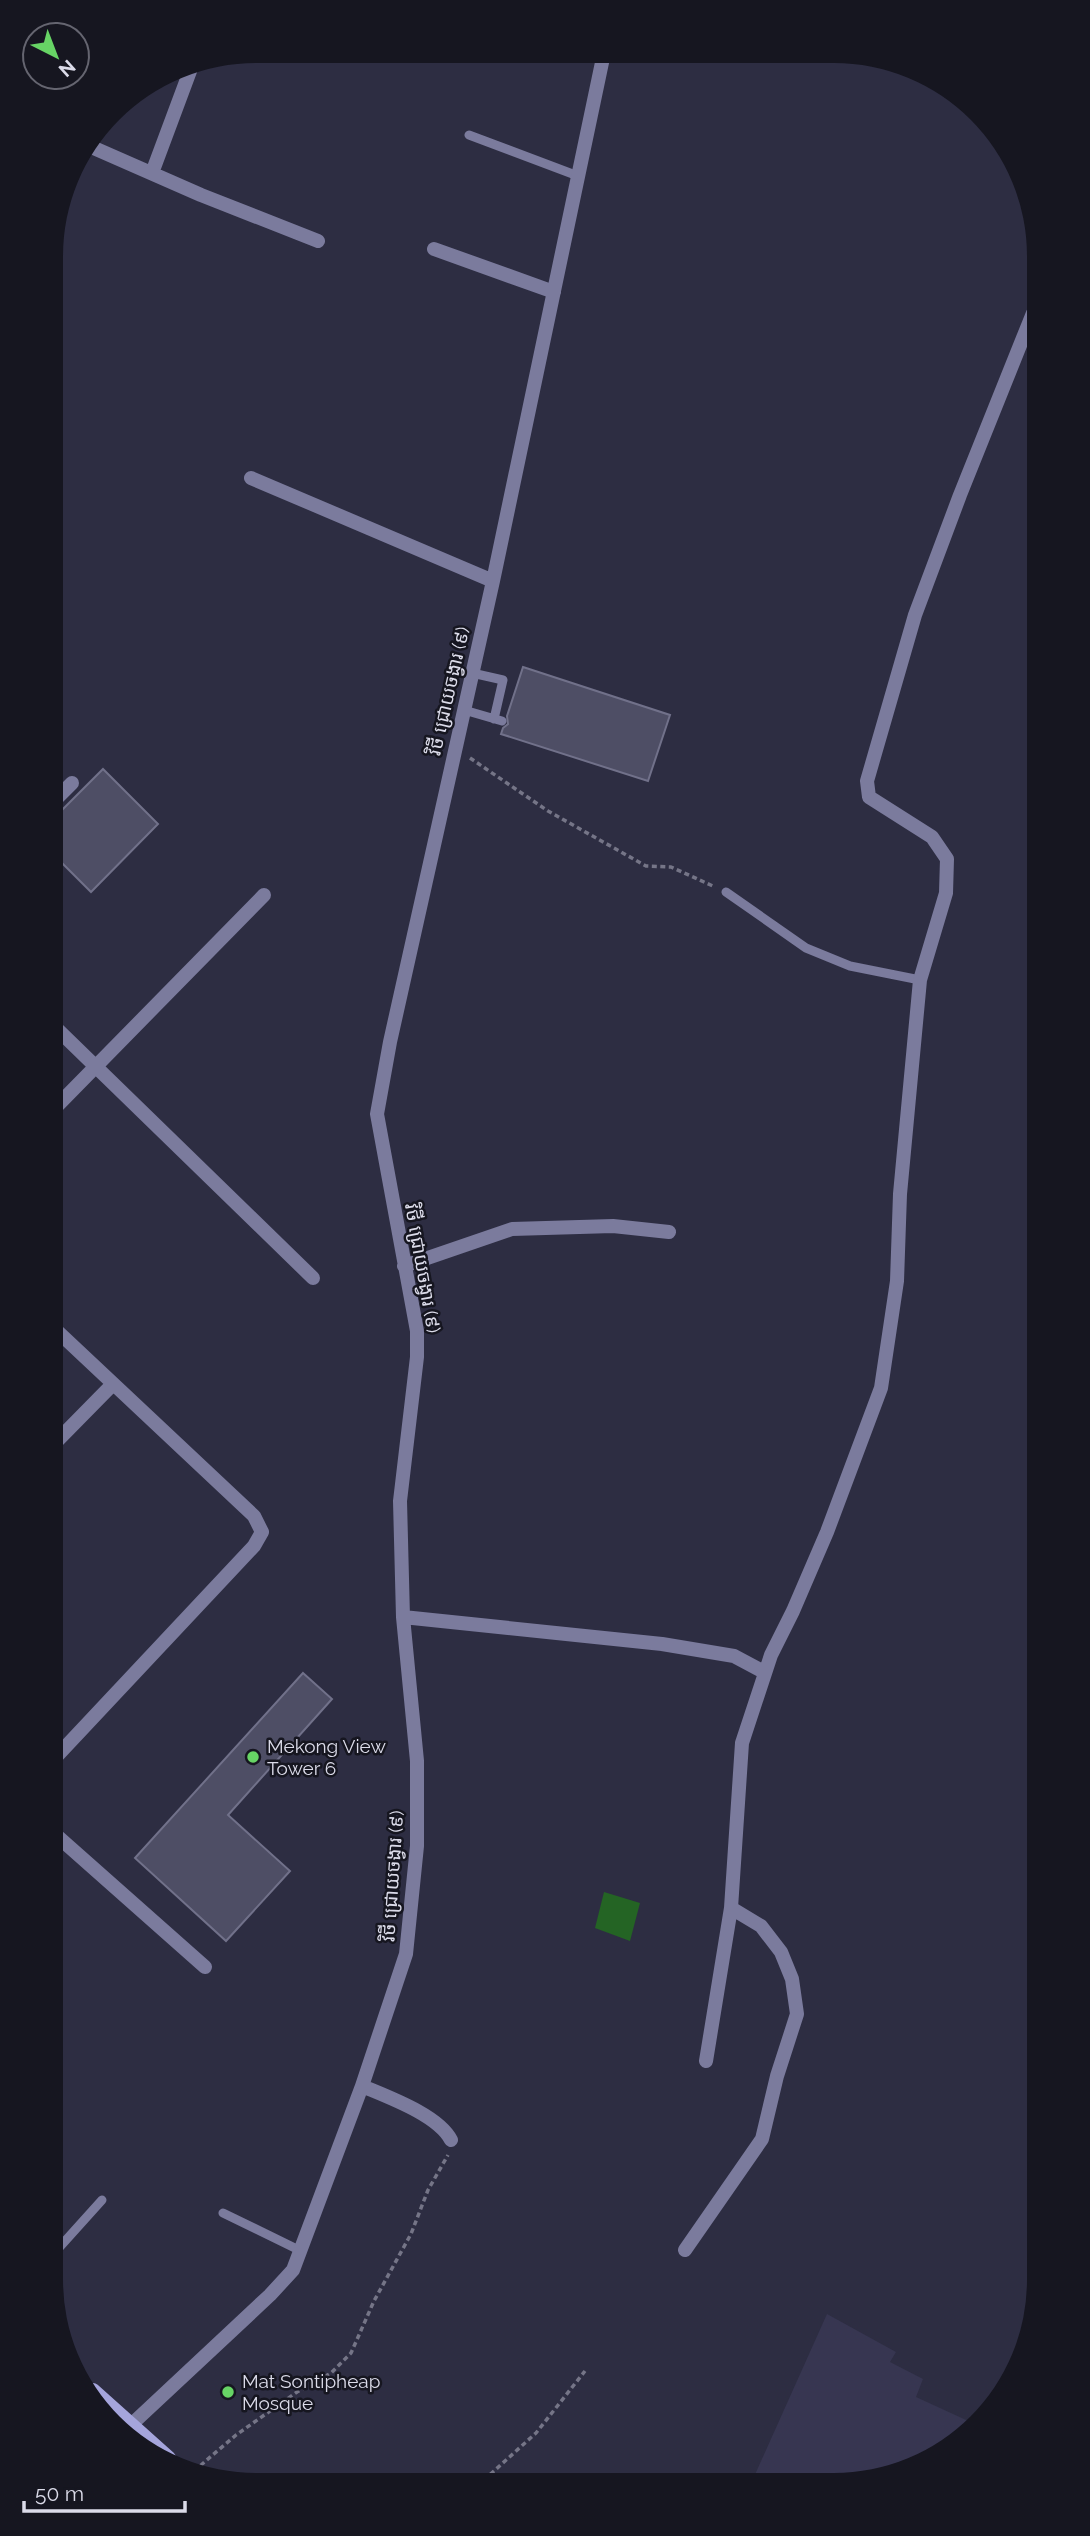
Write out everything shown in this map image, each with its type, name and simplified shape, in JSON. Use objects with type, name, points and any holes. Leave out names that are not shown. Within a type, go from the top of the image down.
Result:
[{"type":"street","name":"វិថី ជ្រោយចង្វារ (៩)","points":[[132,2424],[270,2295],[293,2270],[362,2086],[406,1954],[417,1846],[416,1761],[403,1617],[400,1501],[417,1331],[377,1114],[390,1042],[493,581],[602,63]]},
{"type":"street","points":[[152,173],[188,75]]},
{"type":"street","points":[[96,148],[318,241]]},
{"type":"street","points":[[434,249],[554,292]]},
{"type":"street","points":[[706,2061],[731,1908],[743,1743],[764,1672],[827,1532],[881,1388],[897,1281],[900,1194],[919,981],[946,893],[947,859],[932,837],[869,797],[867,781],[915,615],[1027,328]]},
{"type":"street","points":[[251,478],[493,581]]},
{"type":"street","points":[[63,792],[72,783]]},
{"type":"street","points":[[63,1100],[264,895]]},
{"type":"street","points":[[63,1035],[313,1278]]},
{"type":"street","points":[[404,1266],[512,1229],[613,1226],[669,1232]]},
{"type":"street","points":[[63,1337],[254,1516],[262,1532],[254,1546],[63,1750]]},
{"type":"street","points":[[63,1435],[113,1384]]},
{"type":"street","points":[[403,1617],[662,1644],[734,1656],[764,1672]]},
{"type":"street","points":[[63,1841],[205,1967]]},
{"type":"street","points":[[685,2250],[762,2139],[777,2076],[797,2014],[792,1979],[781,1952],[761,1926],[731,1908]]},
{"type":"street","points":[[362,2086],[410,2108],[446,2130],[451,2140]]},
{"type":"street","points":[[108,2403],[153,2443]]},
{"type":"lane","points":[[469,135],[578,176]]},
{"type":"lane","points":[[464,710],[498,720],[503,680],[472,673]]},
{"type":"lane","points":[[726,892],[806,947],[850,966],[919,981]]},
{"type":"lane","points":[[63,2243],[102,2200]]},
{"type":"lane","points":[[223,2213],[301,2251]]},
{"type":"path","points":[[455,748],[548,811],[646,866],[670,867],[726,892]]},
{"type":"path","points":[[200,2465],[236,2435],[298,2392],[331,2373],[351,2353],[374,2301],[411,2234],[428,2190],[452,2149],[451,2140]]},
{"type":"path","points":[[492,2473],[536,2433],[585,2371]]},
{"type":"shaded area","points":[[604,1892],[640,1903],[630,1941],[595,1928]]},
{"type":"shaded area","points":[[827,2314],[896,2352],[890,2362],[923,2379],[916,2397],[966,2420],[941,2441],[896,2463],[834,2473],[756,2473]]},
{"type":"building","points":[[523,667],[670,715],[648,781],[501,734],[508,724],[507,716]]},
{"type":"building","points":[[103,769],[158,824],[91,892],[63,864],[63,809]]},
{"type":"building","name":"Mekong View Tower 6","points":[[303,1673],[332,1699],[228,1815],[290,1871],[226,1941],[135,1858]]},
{"type":"place","name":"Mekong View Tower 6","points":[[253,1757]]},
{"type":"place","name":"Mat Sontipheap Mosque","points":[[228,2392]]}]
